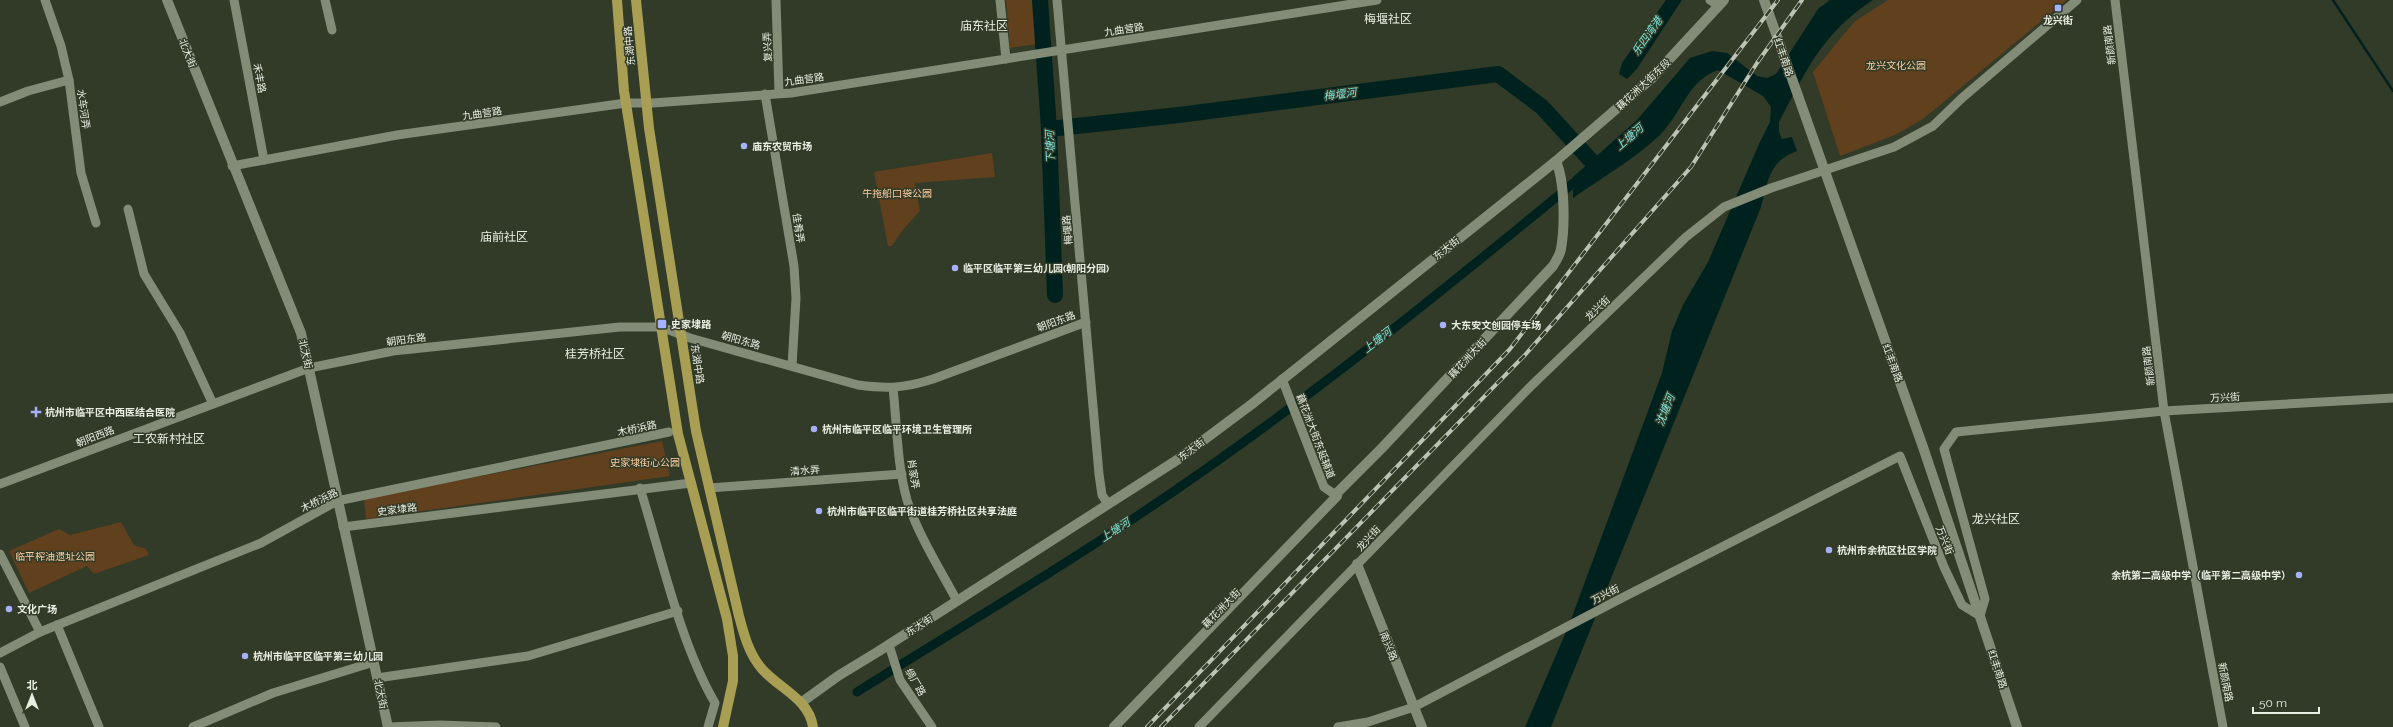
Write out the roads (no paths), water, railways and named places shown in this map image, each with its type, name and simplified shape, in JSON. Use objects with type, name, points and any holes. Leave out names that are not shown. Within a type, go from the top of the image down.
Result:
[{"type":"main road","name":"东湖中路","points":[[617,0],[626,103],[678,434],[727,619],[733,656],[733,681],[723,727]]},
{"type":"main road","name":"东湖中路","points":[[636,0],[646,103],[696,431],[709,488],[747,644],[762,668],[784,690],[802,702]]},
{"type":"main road","points":[[802,702],[811,716],[813,727]]},
{"type":"street","name":"水车河弄","points":[[45,0],[61,46],[69,80],[81,173],[96,222]]},
{"type":"street","name":"北大街","points":[[166,0],[232,166],[302,333],[343,527],[388,727]]},
{"type":"street","name":"禾丰路","points":[[234,0],[264,160]]},
{"type":"street","points":[[325,0],[332,30]]},
{"type":"street","name":"复兴弄","points":[[776,0],[779,94]]},
{"type":"street","points":[[1000,0],[1009,59]]},
{"type":"street","name":"梅堰路","points":[[1057,0],[1099,474],[1102,495],[1108,504]]},
{"type":"street","name":"九曲营路","points":[[232,166],[397,135],[626,103],[779,94],[1377,0]]},
{"type":"street","points":[[1710,0],[1722,3]]},
{"type":"street","name":"红丰南路","points":[[1764,0],[1868,294],[2017,727]]},
{"type":"street","name":"龙兴街","points":[[1201,726],[1357,564],[1536,382],[1686,237],[1724,207],[1772,188],[1894,147],[1933,126],[2077,0]]},
{"type":"street","name":"新颜南路","points":[[2115,0],[2164,411],[2223,727]]},
{"type":"street","name":"藕花洲大街东段","points":[[1556,161],[1651,79],[1722,3]]},
{"type":"street","points":[[0,102],[28,90],[69,80]]},
{"type":"street","name":"佳肴弄","points":[[766,94],[794,266],[796,298],[792,366]]},
{"type":"street","name":"藕花洲大街","points":[[1106,727],[1382,448],[1554,266],[1561,250],[1562,213],[1561,173],[1556,161]]},
{"type":"street","name":"东大街","points":[[802,702],[838,676],[889,645],[1177,460],[1282,379],[1556,161]]},
{"type":"street","points":[[128,209],[144,274],[180,333],[213,404]]},
{"type":"street","name":"朝阳东路","points":[[309,368],[401,350],[620,327],[661,328],[858,385],[893,388],[909,387],[933,379],[1086,322]]},
{"type":"street","name":"朝阳西路","points":[[0,484],[309,368]]},
{"type":"street","name":"藕花洲大街东延辅道","points":[[1282,379],[1324,487],[1336,494]]},
{"type":"street","name":"肖家弄","points":[[893,388],[902,474],[907,500],[918,526],[957,601]]},
{"type":"street","name":"万兴街","points":[[1338,727],[1368,722],[1414,708],[1554,633],[1900,456],[1944,567],[1962,605],[1980,616],[1985,599],[1944,449],[1956,432],[2164,411],[2393,398]]},
{"type":"street","name":"木桥浜路","points":[[0,653],[40,632],[261,543],[338,501],[669,432]]},
{"type":"street","name":"清水弄","points":[[709,488],[902,474]]},
{"type":"street","name":"史家埭路","points":[[343,527],[640,488],[691,483]]},
{"type":"street","points":[[640,488],[678,611],[703,683],[715,703],[708,727]]},
{"type":"street","name":"藕花洲大街","points":[[1114,727],[1336,494]]},
{"type":"street","points":[[0,554],[40,632]]},
{"type":"street","name":"南兴路","points":[[1357,564],[1422,727]]},
{"type":"street","points":[[377,678],[528,656],[678,611]]},
{"type":"street","points":[[57,625],[99,727]]},
{"type":"street","name":"绸厂路","points":[[889,645],[900,680],[932,727]]},
{"type":"street","points":[[199,726],[273,693],[374,662]]},
{"type":"street","points":[[0,667],[25,727]]},
{"type":"street","points":[[388,727],[440,725],[496,727]]},
{"type":"water","name":"乐四湾港","points":[[1666,0],[1682,0],[1636,70],[1627,79],[1619,74],[1622,63]]},
{"type":"water","name":"沈塘河","points":[[1830,0],[1873,0],[1855,13],[1841,26],[1817,54],[1779,122],[1779,132],[1782,139],[1792,137],[1797,151],[1788,155],[1775,166],[1768,180],[1761,207],[1551,727],[1525,727],[1569,625],[1662,373],[1672,331],[1683,305],[1708,262],[1770,122],[1771,107],[1763,96],[1718,70],[1699,82],[1686,98],[1668,126],[1650,144],[1573,198],[1573,177],[1637,120],[1690,58],[1712,51],[1727,53],[1757,76],[1767,78],[1776,74],[1818,9]]},
{"type":"waterway","name":"下塘河","points":[[1040,0],[1049,129],[1055,295]]},
{"type":"waterway","points":[[2333,0],[2393,91]]},
{"type":"waterway","name":"梅堰河","points":[[1049,129],[1179,115],[1498,74],[1542,107],[1595,165]]},
{"type":"waterway","name":"上塘河","points":[[857,692],[1087,549],[1239,446],[1413,313],[1582,176]]},
{"type":"railway","points":[[1147,727],[1510,349],[1778,0]]},
{"type":"railway","points":[[1161,727],[1525,355],[1691,167],[1757,63],[1802,0]]},
{"type":"place","name":"龙兴街","points":[[2058,8]]},
{"type":"place","name":"庙东农贸市场","points":[[744,146]]},
{"type":"place","name":"临平区临平第三幼儿园(朝阳分园)","points":[[955,268]]},
{"type":"place","name":"史家埭路","points":[[662,324]]},
{"type":"place","name":"大东安文创园停车场","points":[[1443,325]]},
{"type":"place","name":"杭州市临平区中西医结合医院","points":[[36,412]]},
{"type":"place","name":"杭州市临平区临平环境卫生管理所","points":[[814,429]]},
{"type":"place","name":"杭州市临平区临平街道桂芳桥社区共享法庭","points":[[819,511]]},
{"type":"place","name":"杭州市余杭区社区学院","points":[[1829,550]]},
{"type":"place","name":"余杭第二高级中学（临平第二高级中学）","points":[[2299,575]]},
{"type":"place","name":"文化广场","points":[[9,609]]},
{"type":"place","name":"杭州市临平区临平第三幼儿园","points":[[245,656]]},
{"type":"district","name":"梅堰社区","points":[[1388,19]]},
{"type":"district","name":"庙东社区","points":[[984,26]]},
{"type":"district","name":"庙前社区","points":[[504,237]]},
{"type":"district","name":"桂芳桥社区","points":[[595,354]]},
{"type":"district","name":"工农新村社区","points":[[169,439]]},
{"type":"district","name":"龙兴社区","points":[[1996,519]]},
{"type":"park label","name":"龙兴文化公园","points":[[1896,65]]},
{"type":"park label","name":"牛拖船口袋公园","points":[[897,193]]},
{"type":"park label","name":"史家埭街心公园","points":[[645,462]]},
{"type":"park label","name":"临平榨油遗址公园","points":[[55,556]]}]
